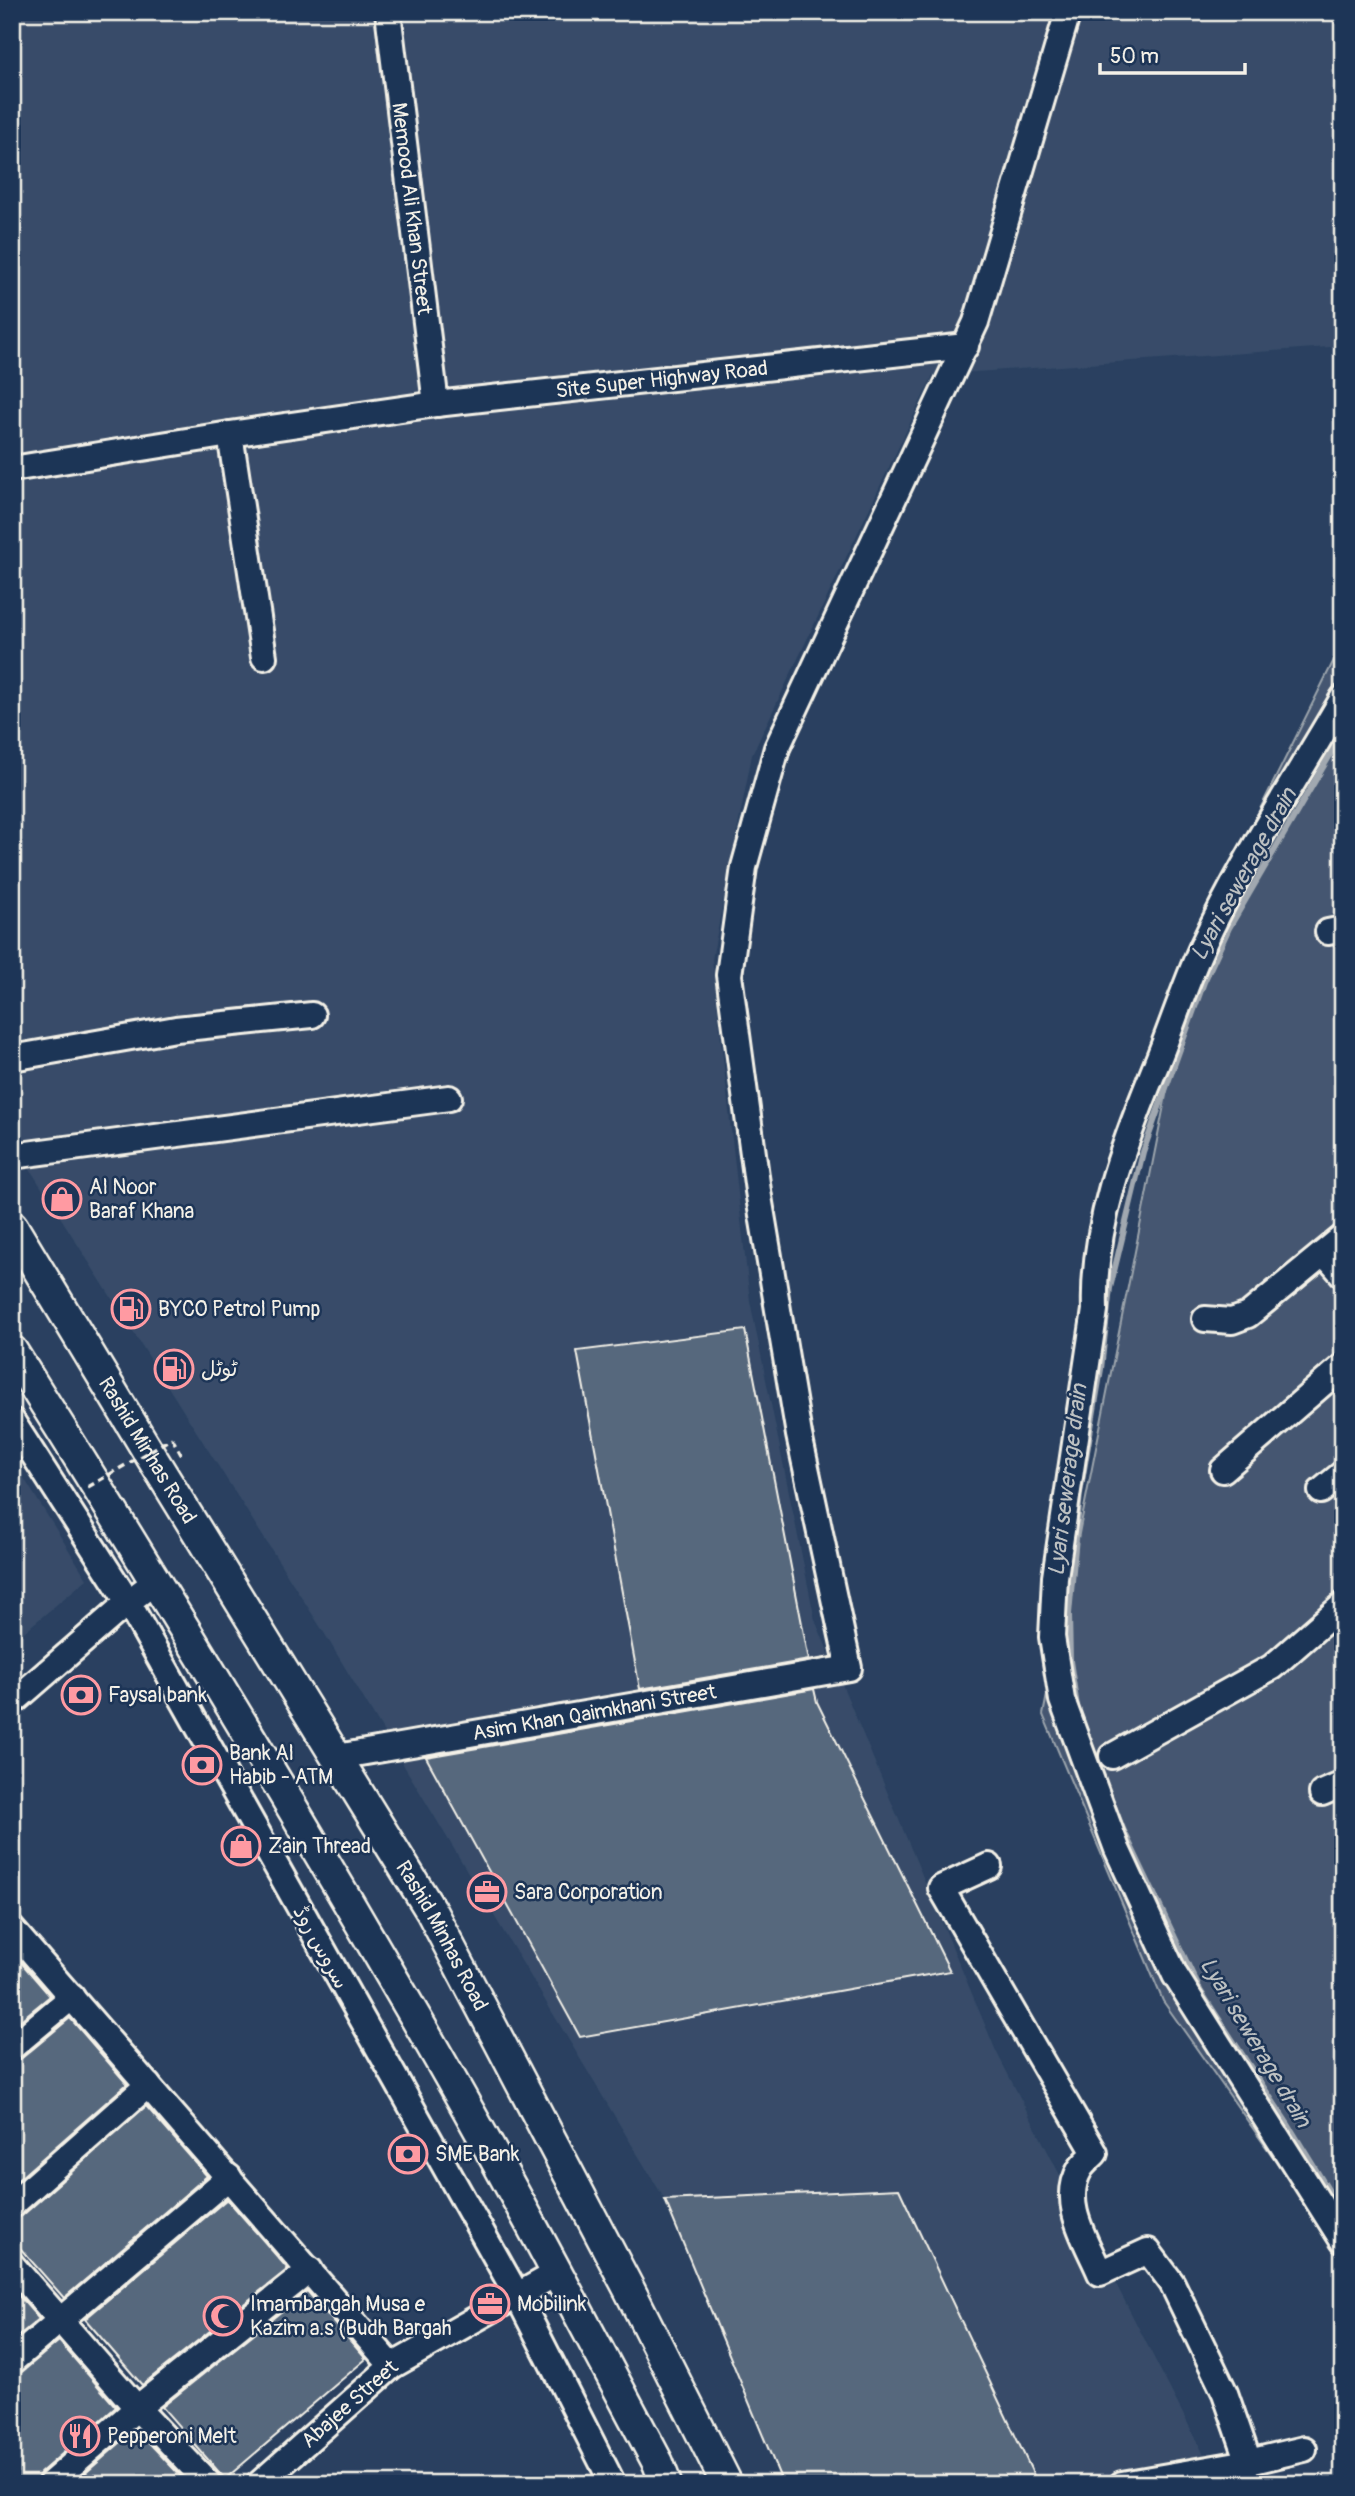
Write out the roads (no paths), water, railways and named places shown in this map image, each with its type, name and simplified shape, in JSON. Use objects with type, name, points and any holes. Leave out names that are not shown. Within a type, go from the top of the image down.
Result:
[{"type":"main road","name":"Rashid Minhas Road","points":[[12,1226],[431,1910],[623,2277],[727,2484]]},
{"type":"main road","points":[[12,1351],[156,1581],[418,2021],[557,2273],[662,2477]]},
{"type":"street","name":"Memood Ali Khan Street","points":[[388,12],[436,404]]},
{"type":"street","points":[[965,346],[976,322],[1068,12]]},
{"type":"street","name":"Site Super Highway Road","points":[[12,469],[436,404],[965,346]]},
{"type":"street","name":"Asim Khan Qaimkhani Street","points":[[337,1757],[849,1668],[799,1435],[758,1191],[729,975],[744,867],[777,748],[965,346]]},
{"type":"street","points":[[230,434],[264,657]]},
{"type":"street","points":[[1343,698],[1202,947],[1135,1117],[1112,1188],[1096,1251],[1095,1310],[1055,1577],[1052,1637],[1062,1700],[1117,1849],[1175,1975],[1343,2241]]},
{"type":"street","points":[[12,1058],[176,1029],[312,1015]]},
{"type":"street","points":[[12,1156],[449,1098]]},
{"type":"street","points":[[1205,1319],[1232,1321],[1248,1315],[1343,1237]]},
{"type":"street","points":[[1324,1253],[1343,1275]]},
{"type":"street","points":[[1223,1470],[1343,1366]]},
{"type":"street","name":"سروس روڈ","points":[[12,1421],[128,1602],[517,2295],[612,2484]]},
{"type":"street","points":[[1321,1491],[1343,1473]]},
{"type":"street","points":[[12,1703],[156,1581]]},
{"type":"street","points":[[1112,1756],[1272,1667],[1343,1605]]},
{"type":"street","points":[[989,1866],[941,1888],[1095,2153],[1080,2168],[1072,2188],[1074,2213],[1084,2237],[1100,2273],[1148,2252],[1172,2283],[1225,2393],[1249,2462]]},
{"type":"street","points":[[12,1929],[392,2366]]},
{"type":"street","points":[[12,2047],[72,1997]]},
{"type":"street","points":[[12,2205],[148,2085]]},
{"type":"street","points":[[12,2361],[229,2177]]},
{"type":"street","points":[[12,2265],[137,2408],[209,2484]]},
{"type":"street","points":[[50,2484],[137,2408],[310,2270]]},
{"type":"street","name":"Abajee Street","points":[[259,2484],[392,2366],[557,2273]]},
{"type":"street","points":[[1122,2484],[1249,2462],[1304,2449]]},
{"type":"waterway","name":"Lyari sewerage drain","points":[[1078,1713],[1070,1661],[1069,1614],[1080,1493],[1101,1369],[1110,1288],[1143,1152],[1204,982],[1229,928],[1343,733]]},
{"type":"waterway","name":"Lyari sewerage drain","points":[[1112,1801],[1201,1992],[1343,2214]]},
{"type":"place","name":"Al Noor Baraf Khana","points":[[62,1199]]},
{"type":"place","name":"BYCO Petrol Pump","points":[[131,1309]]},
{"type":"place","name":"ٹوٹل","points":[[174,1369]]},
{"type":"place","name":"Faysal bank","points":[[81,1695]]},
{"type":"place","name":"Bank Al Habib - ATM","points":[[202,1765]]},
{"type":"place","name":"Zain Thread","points":[[241,1846]]},
{"type":"place","name":"Sara Corporation","points":[[487,1892]]},
{"type":"place","name":"SME Bank","points":[[408,2154]]},
{"type":"place","name":"Mobilink","points":[[490,2304]]},
{"type":"place","name":"Imambargah Musa e Kazim a.s (Budh Bargah","points":[[223,2316]]},
{"type":"place","name":"Pepperoni Melt","points":[[80,2436]]}]
